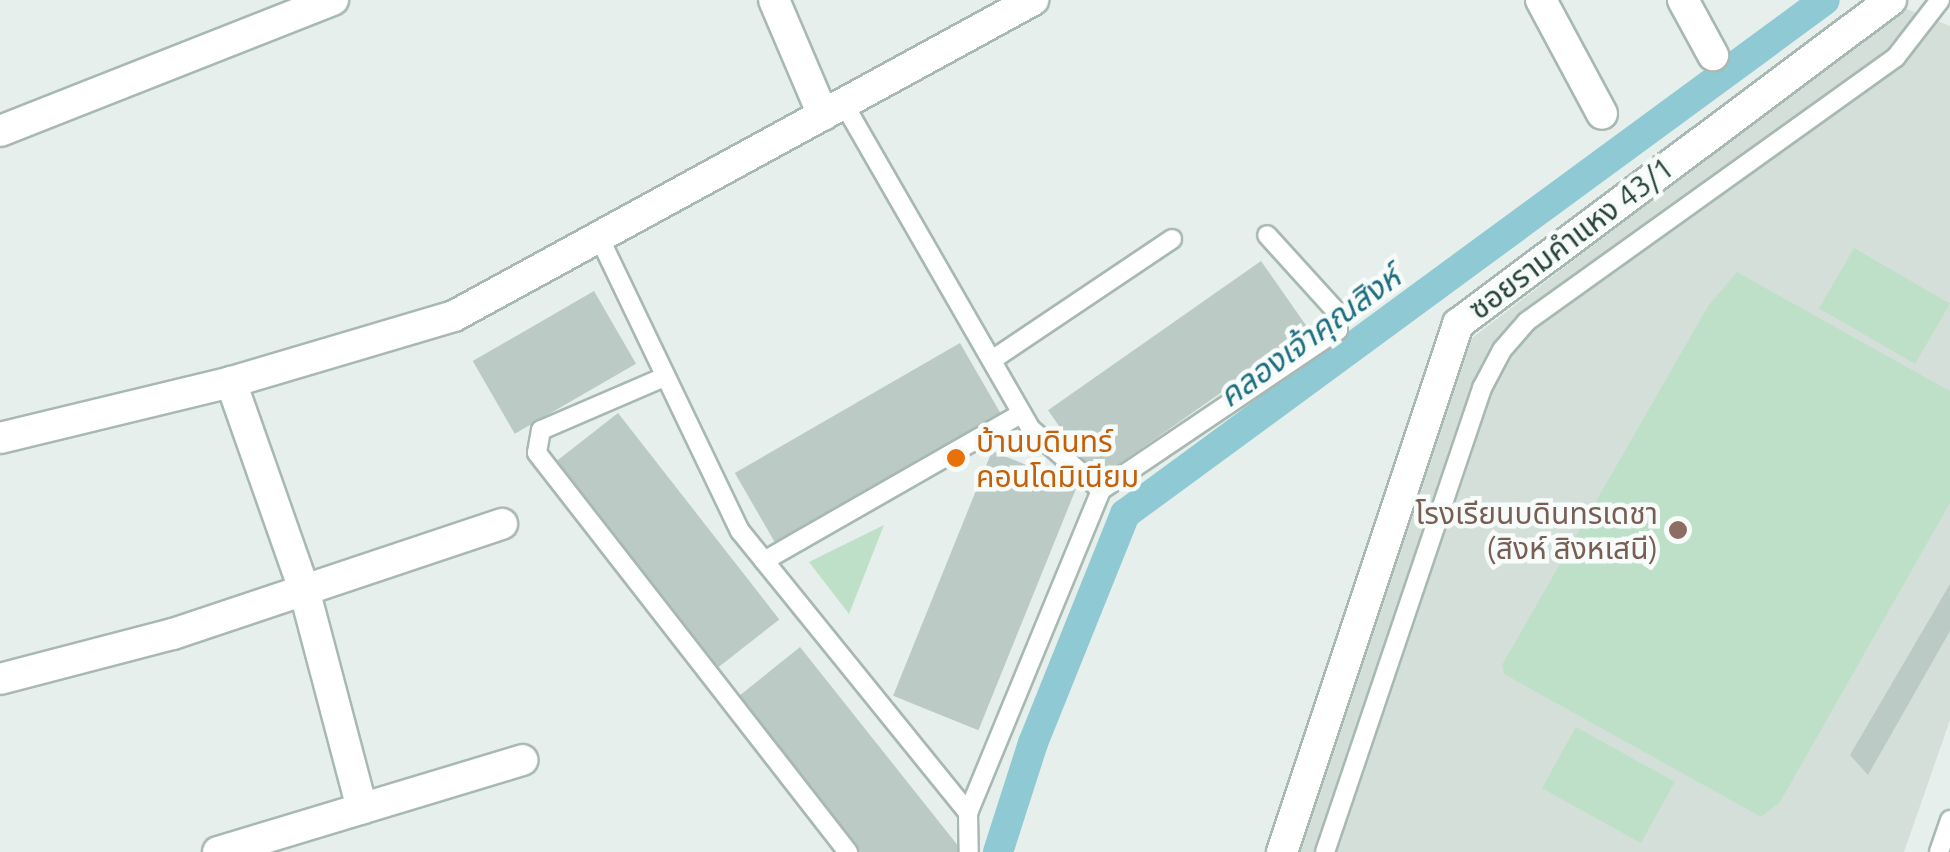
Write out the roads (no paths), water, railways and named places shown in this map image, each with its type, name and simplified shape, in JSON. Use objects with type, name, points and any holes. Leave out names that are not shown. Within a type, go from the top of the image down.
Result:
[{"type":"street","points":[[0,131],[333,0]]},
{"type":"street","points":[[774,0],[834,109]]},
{"type":"street","points":[[0,438],[231,382],[454,316],[1033,0]]},
{"type":"street","points":[[1541,0],[1602,114]]},
{"type":"street","points":[[1683,0],[1713,55]]},
{"type":"street","name":"ซอยรามคำแหง 43/1","points":[[1282,852],[1458,324],[1891,0]]},
{"type":"street","points":[[231,382],[304,588],[362,808]]},
{"type":"street","points":[[0,679],[172,634],[502,524]]},
{"type":"street","points":[[218,852],[522,760]]},
{"type":"lane","points":[[1325,852],[1482,388],[1502,350],[1526,322],[1896,57],[1940,0]]},
{"type":"lane","points":[[834,109],[1022,413],[1101,490]]},
{"type":"lane","points":[[969,852],[968,812],[1101,490],[1338,330],[1335,310],[1266,235]]},
{"type":"lane","points":[[599,237],[662,378],[740,531],[968,812]]},
{"type":"lane","points":[[992,360],[1172,239]]},
{"type":"lane","points":[[662,378],[541,430],[537,454],[848,852]]},
{"type":"lane","points":[[764,561],[1022,413]]},
{"type":"lane","points":[[1939,852],[1950,820]]},
{"type":"waterway","name":"คลองเจ้าคุณสิงห์","points":[[998,852],[1033,743],[1125,514],[1825,0]]},
{"type":"place","name":"บ้านบดินทร์ คอนโดมิเนียม","points":[[956,458]]},
{"type":"place","name":"โรงเรียนบดินทรเดชา (สิงห์ สิงหเสนี)","points":[[1678,530]]}]
